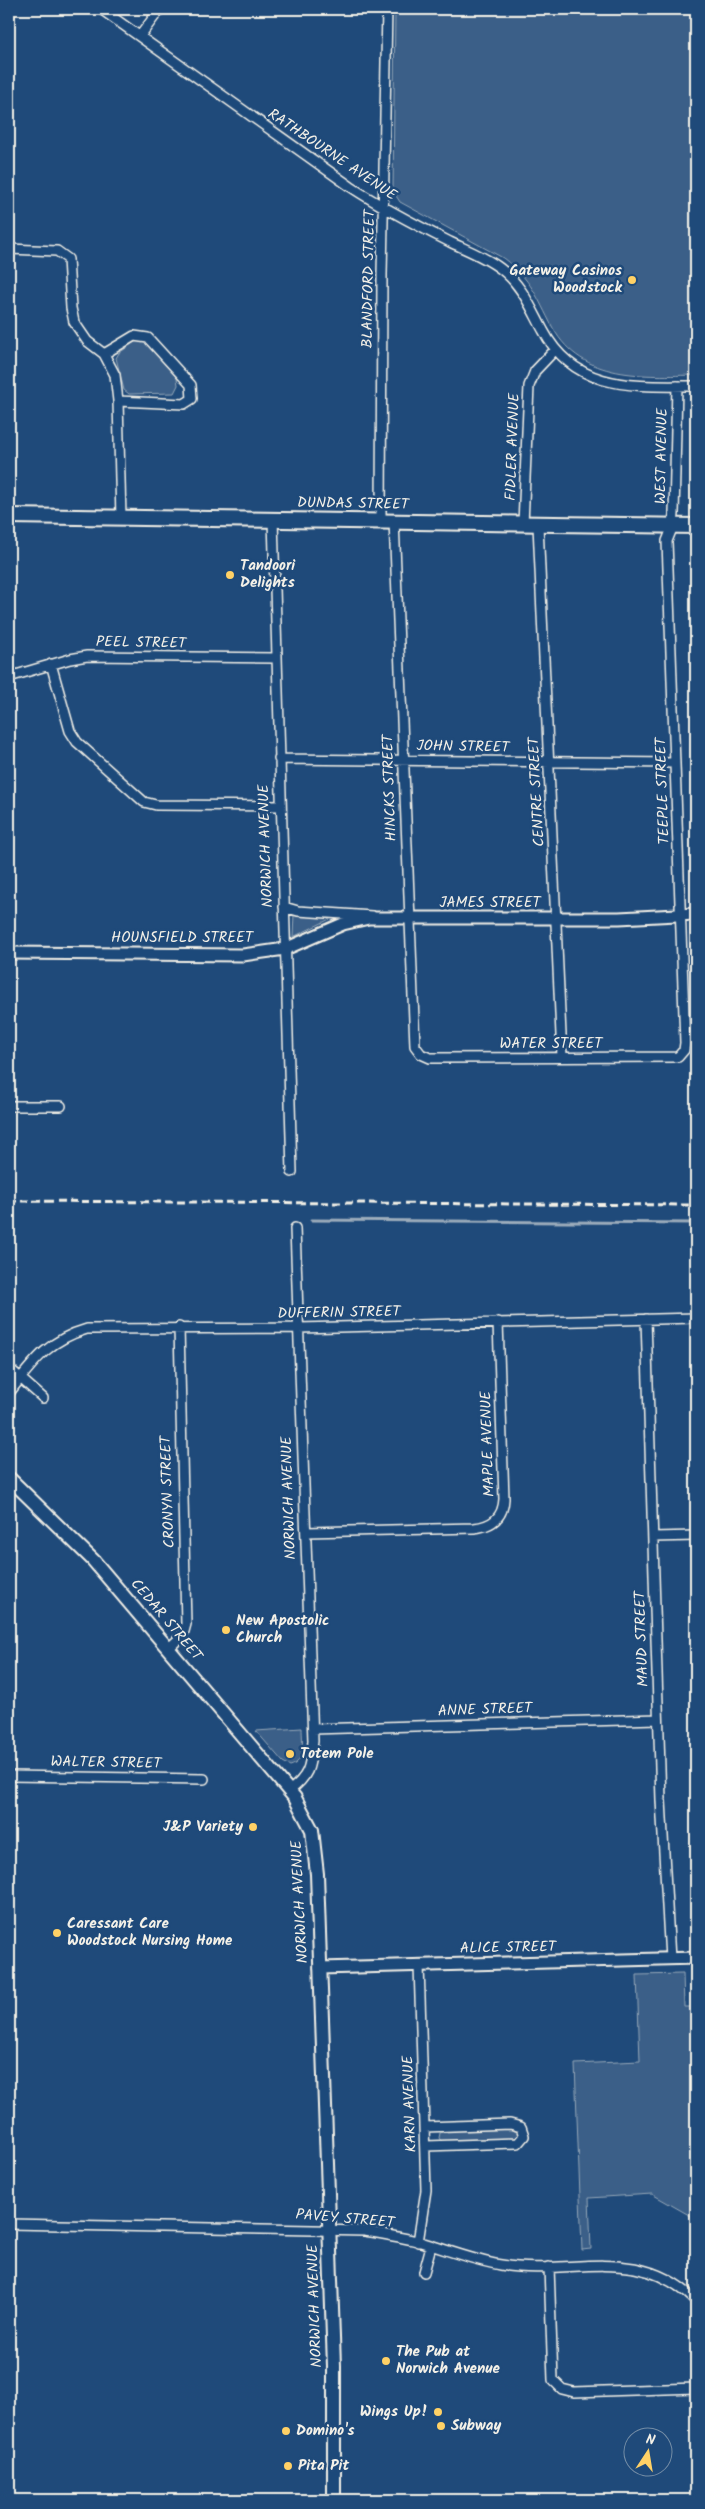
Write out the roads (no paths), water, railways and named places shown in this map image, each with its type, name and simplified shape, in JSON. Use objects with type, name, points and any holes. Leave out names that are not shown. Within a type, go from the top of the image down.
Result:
[{"type":"main road","name":"DUNDAS STREET","points":[[9,516],[388,520],[538,525],[696,526]]},
{"type":"main road","name":"CEDAR STREET","points":[[9,1478],[86,1552],[289,1791]]},
{"type":"main road","name":"NORWICH AVENUE","points":[[289,1791],[306,1816],[315,1843],[336,2457],[334,2500]]},
{"type":"street","name":"RATHBOURNE AVENUE","points":[[101,9],[348,186],[383,208],[504,271],[527,298],[554,350]]},
{"type":"street","points":[[140,36],[160,9]]},
{"type":"street","name":"BLANDFORD STREET","points":[[387,9],[383,208],[388,520]]},
{"type":"street","points":[[9,249],[57,251],[68,259],[71,308],[74,322],[87,341],[104,354],[115,375],[118,401],[121,518]]},
{"type":"street","points":[[104,354],[134,336],[146,337],[193,389],[192,399],[184,404],[118,401]]},
{"type":"street","points":[[554,350],[576,368],[600,380],[620,384],[696,386]]},
{"type":"street","name":"FIDLER AVENUE","points":[[524,524],[529,386],[535,371],[554,350]]},
{"type":"street","name":"WEST AVENUE","points":[[673,526],[677,386]]},
{"type":"street","name":"NORWICH AVENUE","points":[[273,519],[292,1172]]},
{"type":"street","name":"HINCKS STREET","points":[[388,520],[403,759],[414,1037],[415,1046],[421,1054]]},
{"type":"street","name":"CENTRE STREET","points":[[538,525],[562,1057]]},
{"type":"street","name":"TEEPLE STREET","points":[[673,526],[667,540],[682,915],[685,1043],[681,1054]]},
{"type":"street","name":"PEEL STREET","points":[[9,677],[70,659],[101,655],[276,658]]},
{"type":"street","points":[[51,664],[70,731],[78,742],[144,802],[156,805],[280,806]]},
{"type":"street","name":"JOHN STREET","points":[[279,759],[675,763]]},
{"type":"street","name":"JAMES STREET","points":[[284,907],[298,911],[379,917],[619,918],[696,914]]},
{"type":"street","name":"HOUNSFIELD STREET","points":[[9,953],[236,955],[285,949],[343,924],[379,917]]},
{"type":"street","name":"WATER STREET","points":[[421,1054],[430,1058],[663,1058],[678,1057],[681,1054]]},
{"type":"street","points":[[9,1106],[61,1106]]},
{"type":"street","name":"NORWICH AVENUE","points":[[289,1791],[303,1781],[309,1768],[313,1729],[296,1228]]},
{"type":"street","name":"DUFFERIN STREET","points":[[9,1393],[50,1345],[79,1331],[106,1327],[299,1328],[696,1318]]},
{"type":"street","name":"MAUD STREET","points":[[646,1319],[658,1719],[670,1959]]},
{"type":"street","name":"MAPLE AVENUE","points":[[306,1532],[474,1528],[485,1527],[496,1520],[503,1509],[504,1498],[498,1322]]},
{"type":"street","name":"CRONYN STREET","points":[[168,1648],[183,1634],[186,1624],[179,1328]]},
{"type":"street","points":[[9,1368],[43,1398]]},
{"type":"street","points":[[653,1537],[696,1536]]},
{"type":"street","name":"ANNE STREET","points":[[313,1729],[658,1719]]},
{"type":"street","name":"WALTER STREET","points":[[9,1776],[204,1779]]},
{"type":"street","name":"ALICE STREET","points":[[320,1968],[696,1958]]},
{"type":"street","name":"KARN AVENUE","points":[[418,2242],[426,2205],[426,2146],[419,1965]]},
{"type":"street","points":[[425,2127],[510,2124],[521,2127],[524,2136],[518,2143],[426,2146]]},
{"type":"street","name":"PAVEY STREET","points":[[9,2224],[365,2231],[418,2242],[503,2266],[549,2267],[600,2264],[637,2268],[665,2280],[696,2301]]},
{"type":"street","points":[[424,2272],[431,2246]]},
{"type":"street","points":[[549,2267],[553,2380],[557,2386],[574,2392],[696,2388]]},
{"type":"waterway","points":[[311,1220],[696,1223]]},
{"type":"railway","points":[[9,1201],[696,1205]]},
{"type":"place","name":"Gateway Casinos Woodstock","points":[[632,280]]},
{"type":"place","name":"Tandoori Delights","points":[[230,575]]},
{"type":"place","name":"New Apostolic Church","points":[[226,1630]]},
{"type":"place","name":"Totem Pole","points":[[290,1754]]},
{"type":"place","name":"J&P Variety","points":[[253,1827]]},
{"type":"place","name":"Caressant Care Woodstock Nursing Home","points":[[57,1933]]},
{"type":"place","name":"The Pub at Norwich Avenue","points":[[386,2361]]},
{"type":"place","name":"Wings Up!","points":[[438,2412]]},
{"type":"place","name":"Subway","points":[[441,2426]]},
{"type":"place","name":"Domino's","points":[[286,2431]]},
{"type":"place","name":"Pita Pit","points":[[288,2466]]}]
